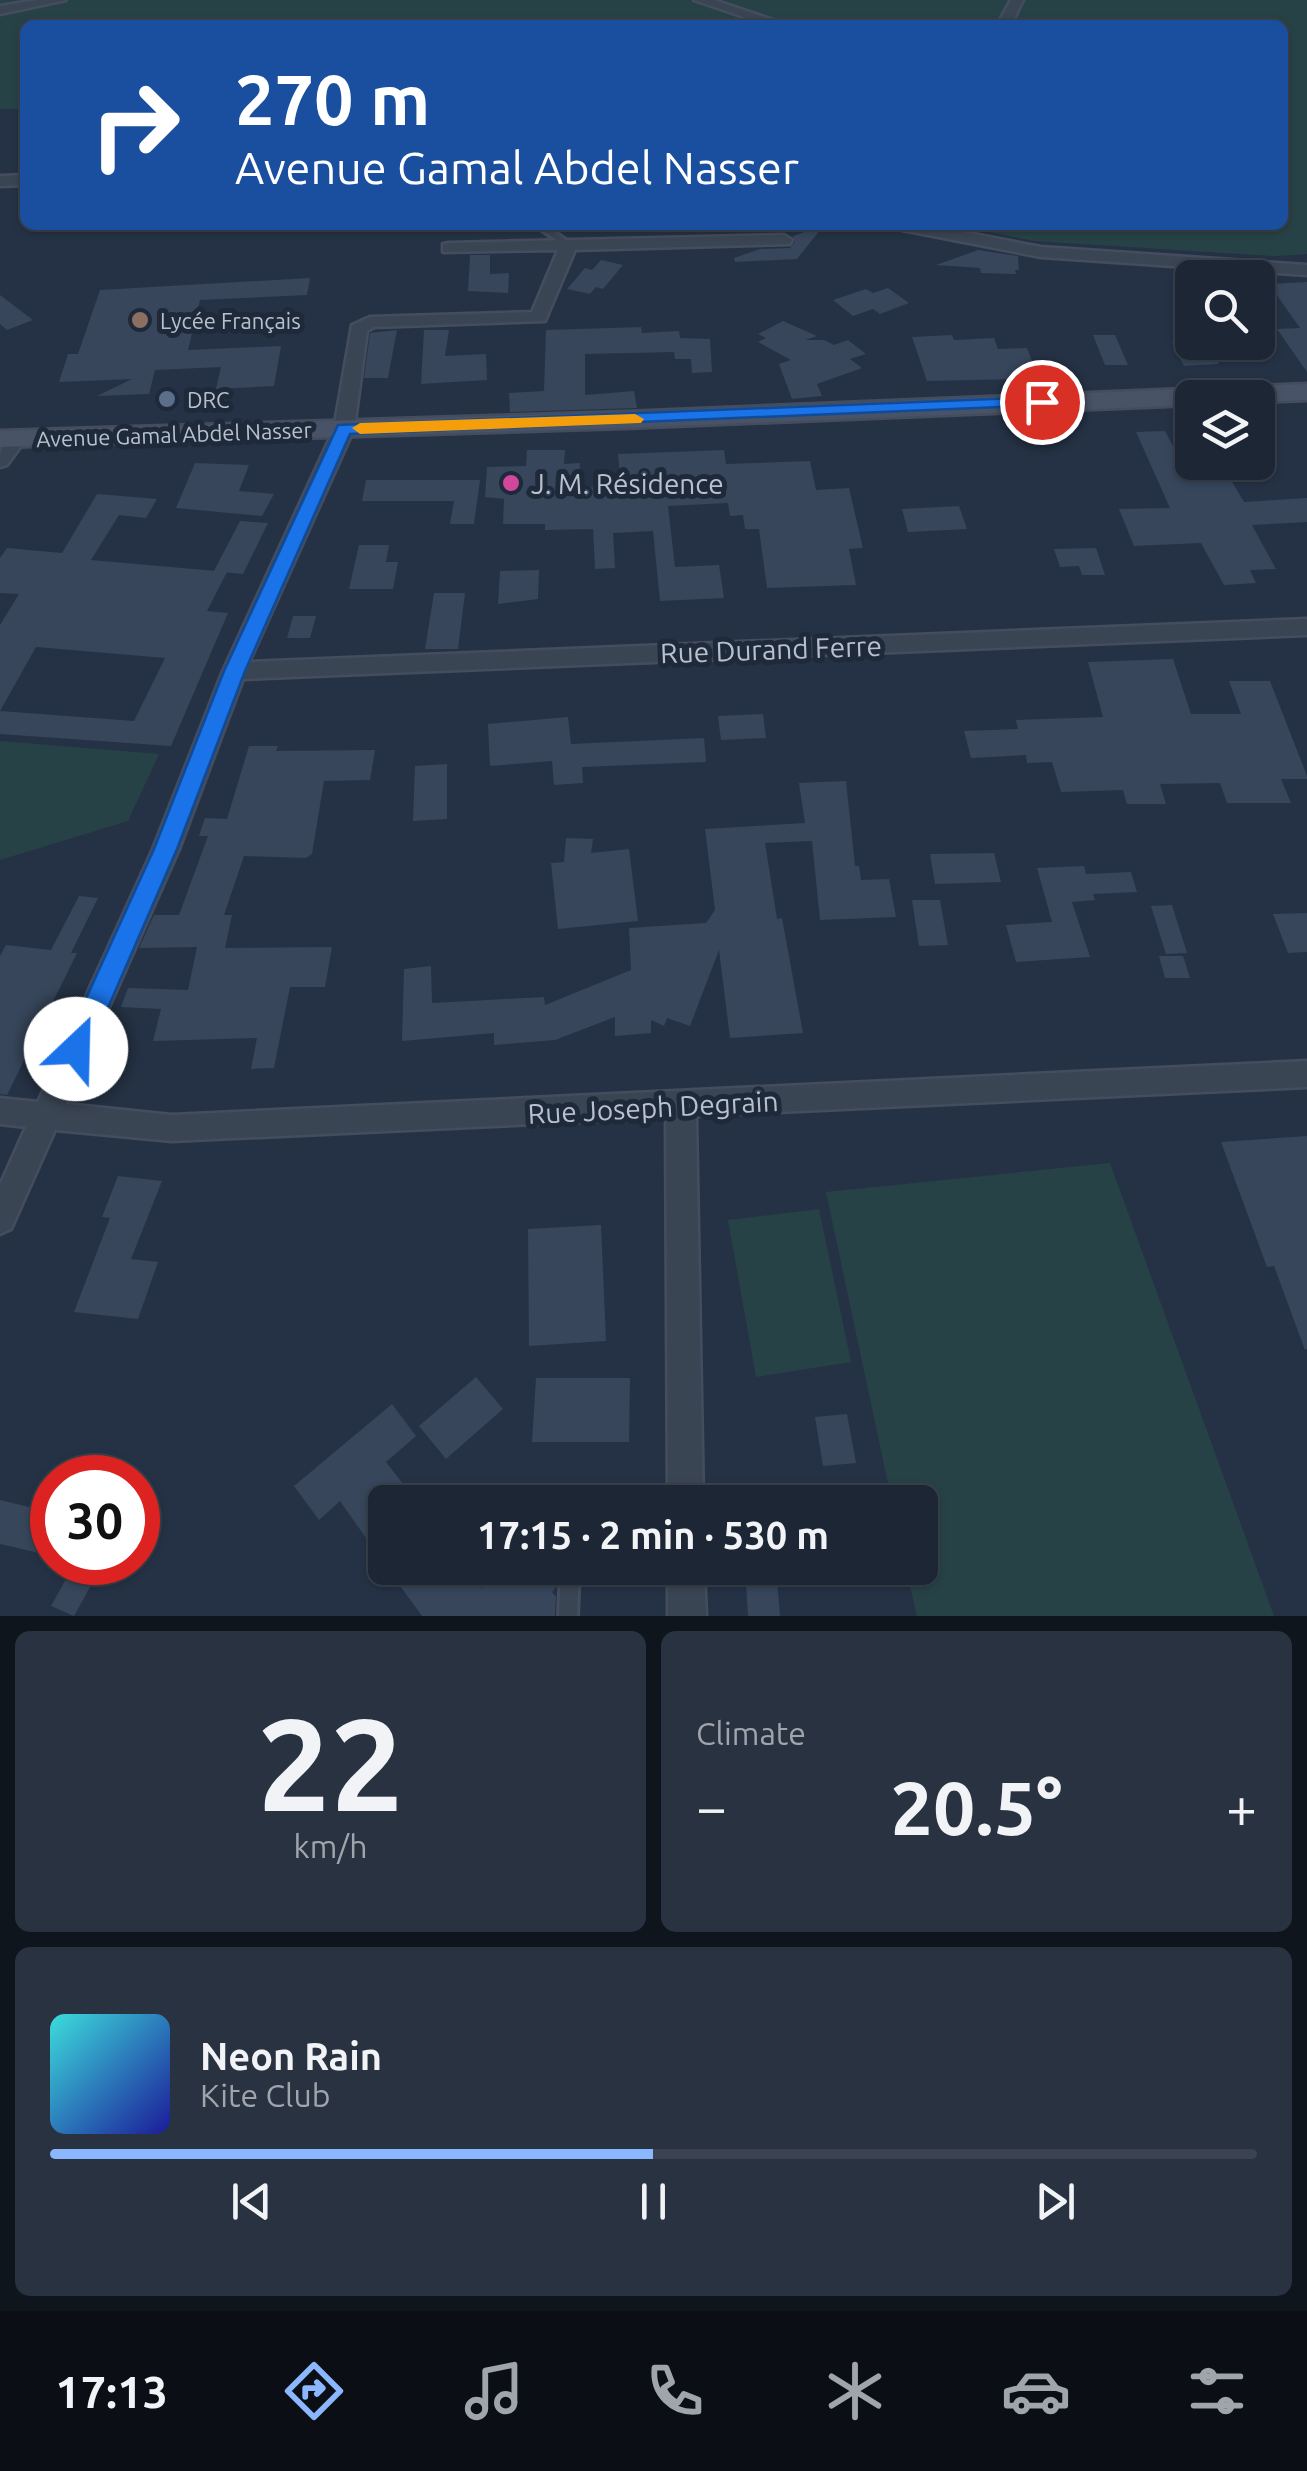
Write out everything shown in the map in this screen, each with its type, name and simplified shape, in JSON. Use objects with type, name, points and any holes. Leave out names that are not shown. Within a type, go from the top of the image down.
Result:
[{"type":"street","points":[[0,10],[60,0]]},
{"type":"street","points":[[700,0],[765,20]]},
{"type":"street","points":[[928,230],[1041,252],[1307,270]]},
{"type":"street","points":[[449,248],[784,240]]},
{"type":"street","points":[[0,1218],[166,849],[234,671],[344,429],[358,329],[363,324],[539,316],[569,244]]},
{"type":"street","name":"Avenue Gamal Abdel Nasser","points":[[5,446],[1307,392]]},
{"type":"street","name":"Rue Durand Ferre","points":[[234,671],[1307,627]]},
{"type":"street","name":"Rue Joseph Degrain","points":[[0,1111],[172,1128],[1307,1074]]},
{"type":"street","points":[[681,1106],[686,1485]]},
{"type":"street","points":[[686,1585],[687,1616]]},
{"type":"lane","points":[[547,230],[569,244]]},
{"type":"lane","points":[[568,1616],[569,1585]]},
{"type":"green space","points":[[0,0],[1307,0],[1307,254],[1274,256],[1034,241],[979,230],[1288,230],[1288,20],[20,20],[20,109],[0,109]]},
{"type":"green space","points":[[0,741],[159,754],[128,821],[0,860]]},
{"type":"green space","points":[[1110,1163],[1274,1616],[917,1616],[910,1585],[938,1585],[938,1485],[888,1485],[826,1192]]},
{"type":"green space","points":[[819,1209],[851,1362],[756,1377],[728,1220]]},
{"type":"building","points":[[820,230],[797,259],[735,262],[734,258],[760,249],[790,248],[795,242],[793,236]]},
{"type":"building","points":[[978,250],[1018,256],[1019,270],[1015,270],[1016,274],[981,273],[980,268],[936,265]]},
{"type":"building","points":[[470,255],[490,255],[490,274],[509,273],[508,293],[468,291]]},
{"type":"building","points":[[601,260],[623,265],[603,289],[596,287],[590,294],[567,289],[585,268],[592,270]]},
{"type":"building","points":[[310,278],[307,295],[200,300],[188,350],[281,346],[274,386],[216,389],[221,367],[155,370],[149,394],[97,396],[132,379],[59,382],[68,354],[78,354],[100,290]]},
{"type":"building","points":[[1307,282],[1307,372],[1277,329],[1300,328],[1275,293],[1275,284]]},
{"type":"building","points":[[888,288],[909,303],[880,314],[873,309],[853,316],[833,300],[866,289],[873,293]]},
{"type":"building","points":[[0,295],[33,320],[7,330],[0,324]]},
{"type":"building","points":[[783,321],[817,336],[805,340],[824,340],[834,345],[848,340],[866,354],[850,359],[862,368],[817,384],[822,396],[792,399],[779,364],[791,360],[758,342],[766,338],[758,334]]},
{"type":"building","points":[[641,327],[642,333],[679,331],[680,338],[710,339],[712,372],[692,373],[691,359],[675,359],[674,352],[585,354],[585,395],[634,391],[637,408],[510,412],[509,393],[544,391],[546,330]]},
{"type":"building","points":[[397,330],[388,378],[364,378],[370,333]]},
{"type":"building","points":[[424,330],[449,330],[445,356],[486,354],[487,380],[421,384]]},
{"type":"building","points":[[952,335],[954,340],[994,338],[998,349],[1027,348],[1035,369],[1020,369],[1023,379],[927,381],[912,337]]},
{"type":"building","points":[[1093,335],[1115,335],[1128,365],[1105,365]]},
{"type":"building","points":[[1181,360],[1217,360],[1219,364],[1184,366]]},
{"type":"building","points":[[1165,431],[1175,450],[1175,480],[1231,480],[1244,502],[1307,498],[1307,522],[1252,525],[1276,569],[1250,570],[1256,583],[1224,585],[1201,543],[1134,546],[1119,509],[1170,508],[1136,432]]},
{"type":"building","points":[[527,450],[565,450],[564,464],[580,463],[579,488],[621,486],[618,454],[724,450],[726,464],[810,461],[816,490],[849,488],[863,548],[849,549],[856,585],[767,588],[759,529],[745,529],[743,515],[730,516],[728,503],[668,506],[675,567],[719,565],[724,598],[660,601],[653,531],[613,533],[615,568],[595,569],[593,529],[545,530],[545,524],[503,524],[504,499],[485,497],[487,467],[526,466]]},
{"type":"building","points":[[195,463],[249,465],[239,491],[274,494],[262,516],[176,508]]},
{"type":"building","points":[[366,480],[480,480],[474,524],[450,524],[454,501],[362,501]]},
{"type":"building","points":[[97,494],[157,499],[146,518],[119,515],[91,560],[227,572],[207,611],[228,613],[171,746],[0,734],[0,625],[19,594],[0,593],[0,558],[7,548],[62,553]],"holes":[[[36,647],[165,658],[134,721],[0,711]]]},
{"type":"building","points":[[959,506],[967,529],[908,532],[902,509]]},
{"type":"building","points":[[240,521],[268,523],[243,574],[214,571]]},
{"type":"building","points":[[359,545],[389,545],[386,562],[398,562],[393,589],[349,589]]},
{"type":"building","points":[[1096,548],[1105,575],[1082,575],[1079,566],[1060,567],[1054,549]]},
{"type":"building","points":[[539,570],[538,599],[498,604],[500,571]]},
{"type":"building","points":[[434,593],[465,593],[458,649],[425,649]]},
{"type":"building","points":[[293,616],[316,616],[310,638],[287,638]]},
{"type":"building","points":[[1173,659],[1191,714],[1241,714],[1229,681],[1270,681],[1307,776],[1281,779],[1291,803],[1227,803],[1220,783],[1160,784],[1166,804],[1127,804],[1123,790],[1061,792],[1052,762],[1027,763],[1026,755],[971,758],[964,731],[1018,729],[1016,720],[1103,717],[1088,662]]},
{"type":"building","points":[[763,714],[766,738],[721,740],[718,716]]},
{"type":"building","points":[[568,717],[571,744],[704,738],[706,762],[582,767],[583,783],[554,785],[552,761],[490,766],[488,724]]},
{"type":"building","points":[[249,746],[278,746],[276,751],[375,750],[370,780],[324,781],[312,854],[306,858],[244,856],[224,915],[232,915],[225,948],[332,947],[325,987],[290,987],[274,1068],[251,1069],[257,1038],[153,1041],[161,1009],[121,1007],[128,988],[188,990],[197,947],[139,948],[154,915],[179,915],[208,836],[199,836],[205,818],[227,819]]},
{"type":"building","points":[[447,764],[447,819],[413,821],[415,766]]},
{"type":"building","points":[[846,781],[855,866],[859,866],[861,880],[889,879],[896,917],[820,920],[812,841],[765,843],[777,919],[782,918],[803,1033],[730,1038],[719,950],[690,1026],[667,1018],[664,1026],[651,1020],[651,1033],[615,1036],[615,1017],[555,1040],[494,1045],[494,1033],[402,1041],[404,969],[431,966],[432,1003],[544,997],[545,1005],[631,970],[629,928],[706,923],[715,910],[705,829],[805,823],[799,783]]},
{"type":"building","points":[[566,838],[593,839],[591,853],[629,849],[638,921],[558,929],[551,863],[564,862]]},
{"type":"building","points":[[994,853],[1001,882],[935,884],[930,854]]},
{"type":"building","points":[[1084,866],[1086,874],[1131,872],[1137,892],[1093,894],[1095,900],[1072,902],[1090,957],[1016,962],[1006,925],[1052,922],[1037,868]]},
{"type":"building","points":[[79,896],[98,898],[71,953],[77,953],[7,1095],[0,1094],[0,956],[6,945],[51,950]]},
{"type":"building","points":[[912,900],[940,900],[948,945],[919,946]]},
{"type":"building","points":[[1172,905],[1187,953],[1166,954],[1151,906]]},
{"type":"building","points":[[1307,913],[1307,952],[1288,953],[1273,914]]},
{"type":"building","points":[[1159,956],[1183,956],[1190,978],[1165,978]]},
{"type":"building","points":[[1307,1136],[1305,1350],[1274,1266],[1267,1267],[1221,1142]]},
{"type":"building","points":[[118,1176],[162,1181],[131,1259],[158,1262],[138,1319],[74,1312],[110,1218],[102,1217]]},
{"type":"building","points":[[601,1225],[606,1341],[529,1346],[528,1229]]},
{"type":"building","points":[[476,1377],[503,1409],[446,1459],[419,1426]]},
{"type":"building","points":[[536,1378],[630,1378],[629,1442],[532,1442]]},
{"type":"building","points":[[392,1404],[416,1436],[386,1462],[404,1485],[368,1485],[368,1541],[340,1501],[319,1520],[294,1486]]},
{"type":"building","points":[[847,1414],[856,1463],[823,1466],[815,1417]]},
{"type":"building","points":[[0,1500],[30,1507],[30,1551],[0,1544]]},
{"type":"building","points":[[63,1585],[91,1585],[74,1616],[51,1606]]},
{"type":"building","points":[[399,1585],[481,1588],[556,1585],[552,1592],[556,1597],[555,1616],[422,1616]]},
{"type":"building","points":[[746,1585],[777,1585],[780,1616],[748,1616]]},
{"type":"slow traffic","points":[[360,428],[635,419]]},
{"type":"place","name":"Lycée Français","points":[[140,320]]},
{"type":"place","name":"DRC","points":[[167,399]]},
{"type":"place","name":"J. M. Résidence","points":[[511,483]]},
{"type":"route","points":[[76,1049],[166,849],[234,671],[344,429],[1042,402]]}]
